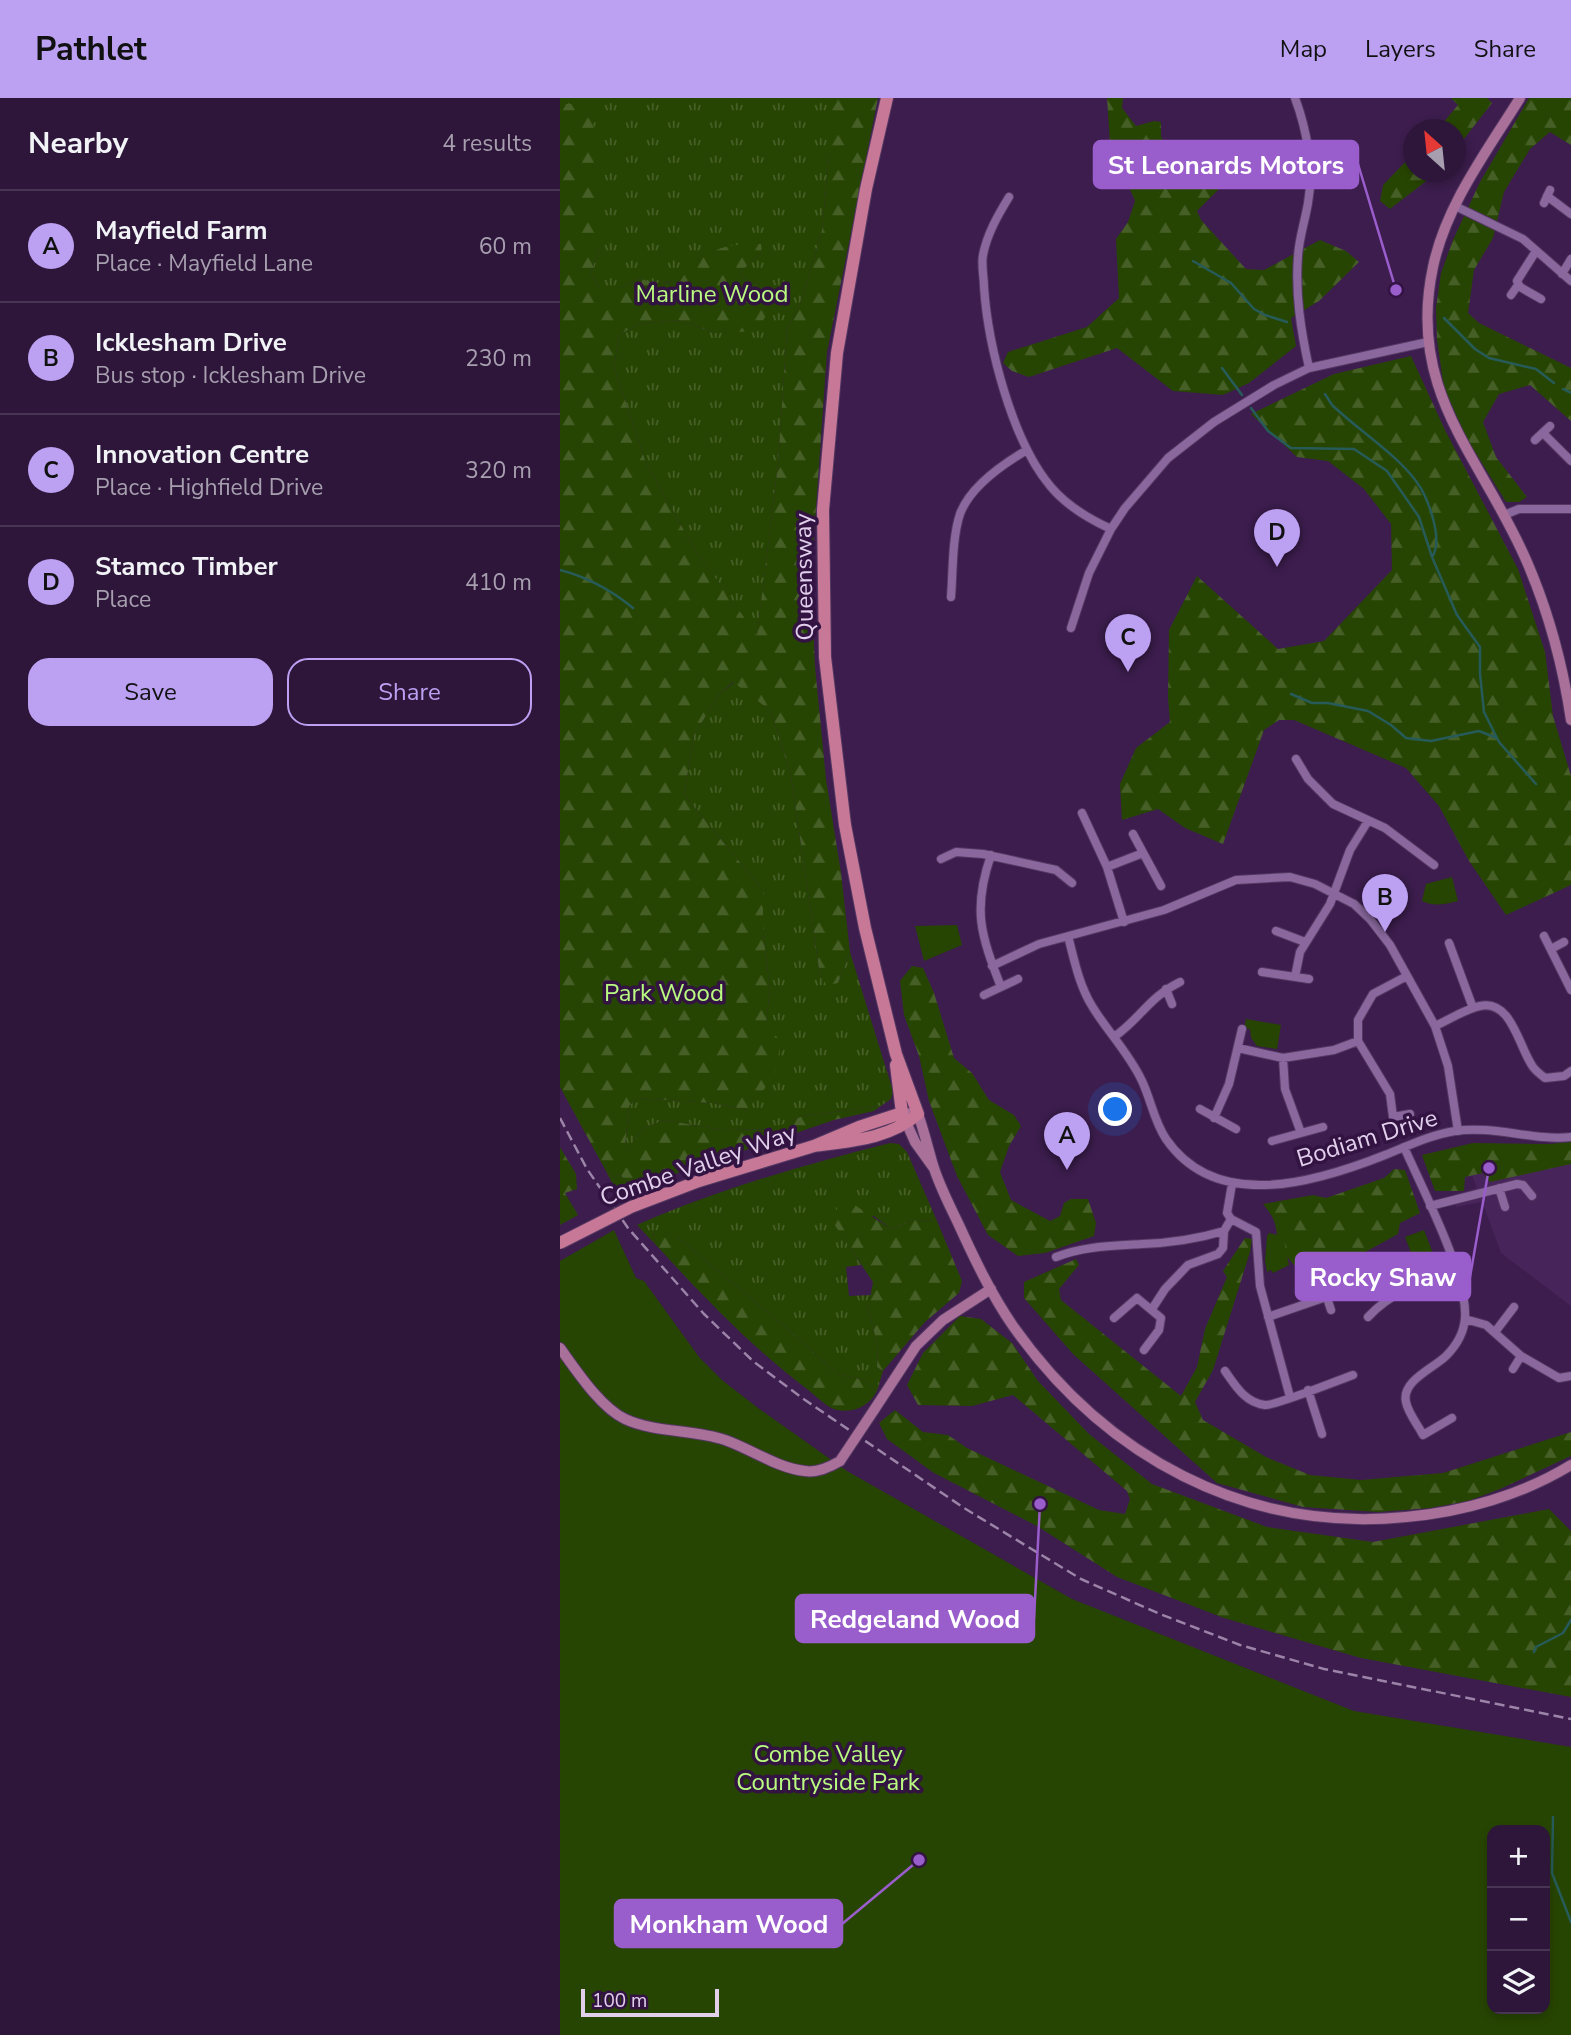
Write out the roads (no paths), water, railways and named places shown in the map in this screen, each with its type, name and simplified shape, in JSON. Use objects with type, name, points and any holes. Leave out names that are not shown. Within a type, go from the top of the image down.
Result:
[{"type":"main road","name":"Queensway","points":[[887,98],[866,189],[836,353],[823,510],[825,657],[845,825],[871,952],[896,1054],[918,1114]]},
{"type":"main road","name":"Queensway","points":[[896,1054],[904,1119]]},
{"type":"main road","name":"Combe Valley Way","points":[[560,1243],[631,1207],[699,1181],[814,1146],[859,1127],[918,1114]]},
{"type":"street","points":[[1295,98],[1307,139],[1308,155],[1309,200],[1298,254],[1297,278],[1301,333],[1309,368]]},
{"type":"street","points":[[1516,100],[1455,206],[1433,266],[1429,293],[1428,342],[1430,362],[1454,426],[1527,561],[1558,648],[1571,720]]},
{"type":"street","points":[[1009,197],[993,223],[982,257],[985,305],[995,363],[1027,450],[1037,468],[1052,489],[1085,517],[1111,529]]},
{"type":"street","points":[[1547,197],[1571,214]]},
{"type":"street","points":[[1455,206],[1523,239],[1571,281]]},
{"type":"street","points":[[1511,295],[1518,285],[1520,274],[1536,251]]},
{"type":"street","points":[[1562,274],[1571,259]]},
{"type":"street","points":[[1518,285],[1541,299]]},
{"type":"street","points":[[1071,628],[1089,573],[1111,529],[1168,457],[1214,422],[1274,385],[1309,368],[1428,342]]},
{"type":"street","points":[[1535,440],[1550,426]]},
{"type":"street","points":[[1543,433],[1571,461]]},
{"type":"street","points":[[951,597],[960,513],[982,481],[1027,450]]},
{"type":"street","points":[[1504,515],[1519,509],[1571,509]]},
{"type":"street","points":[[1296,758],[1308,779],[1334,804],[1385,828],[1434,865]]},
{"type":"street","points":[[1082,813],[1107,867],[1124,922]]},
{"type":"street","points":[[1295,977],[1300,952],[1317,927],[1334,894],[1350,850],[1368,821]]},
{"type":"street","points":[[1133,834],[1161,880]]},
{"type":"street","points":[[941,859],[956,852],[991,855],[1056,870],[1072,883]]},
{"type":"street","points":[[1107,867],[1143,853]]},
{"type":"street","points":[[991,855],[979,898],[981,930],[1001,987]]},
{"type":"street","points":[[992,966],[1039,944],[1164,910],[1223,884],[1254,877],[1290,877],[1315,884],[1354,904],[1370,919],[1390,945],[1435,1026],[1448,1066],[1458,1130]]},
{"type":"street","points":[[1276,931],[1305,942]]},
{"type":"street","name":"Bodiam Drive","points":[[1068,936],[1077,971],[1090,1003],[1142,1081],[1157,1124],[1166,1140],[1177,1153],[1208,1176],[1232,1184],[1277,1185],[1356,1166],[1433,1136],[1458,1130],[1513,1132],[1555,1139],[1571,1137]]},
{"type":"street","points":[[1544,936],[1571,990]]},
{"type":"street","points":[[1449,943],[1473,1008]]},
{"type":"street","points":[[1551,949],[1564,943]]},
{"type":"street","points":[[1262,972],[1310,979]]},
{"type":"street","points":[[1407,976],[1373,994],[1358,1020],[1358,1041],[1390,1094],[1393,1121],[1410,1114]]},
{"type":"street","points":[[984,995],[1018,979]]},
{"type":"street","points":[[1114,1037],[1130,1026],[1149,1002],[1180,982]]},
{"type":"street","points":[[1166,989],[1172,1004]]},
{"type":"street","points":[[1435,1026],[1473,1008],[1494,1006],[1506,1016],[1534,1069],[1545,1078],[1564,1076],[1571,1071]]},
{"type":"street","points":[[1214,1118],[1229,1084],[1242,1029]]},
{"type":"street","points":[[1238,1048],[1283,1058],[1334,1050],[1358,1041]]},
{"type":"street","points":[[1283,1058],[1285,1089],[1301,1133]]},
{"type":"street","points":[[1199,1109],[1236,1129]]},
{"type":"street","name":"Queensway","points":[[918,1114],[933,1167]]},
{"type":"street","name":"Queensway","points":[[904,1119],[933,1167],[990,1289],[1038,1359],[1064,1388],[1119,1437],[1187,1478],[1263,1508],[1290,1514],[1358,1519],[1430,1515],[1471,1507],[1527,1487],[1571,1465]]},
{"type":"street","points":[[1272,1141],[1323,1127]]},
{"type":"street","points":[[1404,1147],[1456,1268],[1465,1302],[1465,1319],[1456,1344],[1445,1357],[1413,1382],[1405,1394],[1406,1404],[1423,1435],[1452,1418]]},
{"type":"street","points":[[1232,1184],[1227,1213],[1231,1219],[1256,1232],[1257,1266],[1290,1397]]},
{"type":"street","points":[[1430,1206],[1517,1184],[1523,1185],[1532,1196]]},
{"type":"street","points":[[1499,1188],[1504,1207]]},
{"type":"street","points":[[1152,1309],[1165,1289],[1188,1265],[1218,1254],[1223,1248],[1224,1231],[1231,1219]]},
{"type":"street","points":[[1056,1257],[1074,1250],[1112,1244],[1179,1241],[1224,1231]]},
{"type":"street","points":[[1368,1317],[1377,1301],[1456,1268]]},
{"type":"street","points":[[1323,1286],[1331,1310]]},
{"type":"street","points":[[560,1348],[590,1388],[623,1419],[646,1426],[724,1440],[776,1463],[806,1472],[825,1469],[840,1461],[916,1346],[943,1320],[990,1289]]},
{"type":"street","points":[[1268,1317],[1328,1296]]},
{"type":"street","points":[[1114,1318],[1137,1298],[1161,1318],[1159,1330],[1144,1350]]},
{"type":"street","points":[[1495,1332],[1514,1307]]},
{"type":"street","points":[[1465,1319],[1486,1325],[1521,1356],[1559,1378],[1568,1378]]},
{"type":"street","points":[[1513,1369],[1521,1356]]},
{"type":"street","points":[[1225,1371],[1238,1391],[1252,1401],[1267,1405],[1353,1375]]},
{"type":"street","points":[[1308,1390],[1322,1434]]},
{"type":"waterway","points":[[1193,261],[1231,283],[1254,309],[1287,322]]},
{"type":"waterway","points":[[1444,318],[1475,349],[1489,358],[1536,369],[1554,383]]},
{"type":"waterway","points":[[1222,368],[1242,395]]},
{"type":"waterway","points":[[1563,389],[1571,393]]},
{"type":"waterway","points":[[1325,394],[1332,405],[1398,461],[1416,481],[1433,519],[1436,540],[1432,557]]},
{"type":"waterway","points":[[1251,408],[1268,431],[1291,448],[1354,449],[1387,471],[1419,517],[1432,557],[1457,615],[1480,647],[1484,712],[1499,742],[1536,784]]},
{"type":"waterway","points":[[560,570],[598,585],[633,608]]},
{"type":"waterway","points":[[1291,694],[1312,703],[1328,703],[1368,711],[1406,738],[1431,741],[1479,731],[1497,738]]},
{"type":"waterway","points":[[1534,1652],[1536,1647],[1563,1633],[1571,1620]]},
{"type":"waterway","points":[[1553,1817],[1552,1873],[1571,1922]]},
{"type":"railway","points":[[560,1118],[587,1169],[628,1228],[704,1314],[754,1362],[964,1508],[1081,1579],[1240,1645],[1324,1669],[1571,1719]]},
{"type":"place","name":"St Leonards Motors","points":[[1396,290]]},
{"type":"place","name":"Stamco Timber","points":[[1277,567]]},
{"type":"place","name":"Innovation Centre","points":[[1128,672]]},
{"type":"place","name":"Icklesham Drive","points":[[1385,932]]},
{"type":"place","name":"Rocky Shaw","points":[[1489,1168]]},
{"type":"place","name":"Mayfield Farm","points":[[1067,1170]]},
{"type":"place","name":"Redgeland Wood","points":[[1040,1504]]},
{"type":"place","name":"Monkham Wood","points":[[919,1860]]},
{"type":"park label","name":"Marline Wood","points":[[712,294]]},
{"type":"park label","name":"Park Wood","points":[[664,993]]},
{"type":"park label","name":"Combe Valley Countryside Park","points":[[828,1768]]}]
